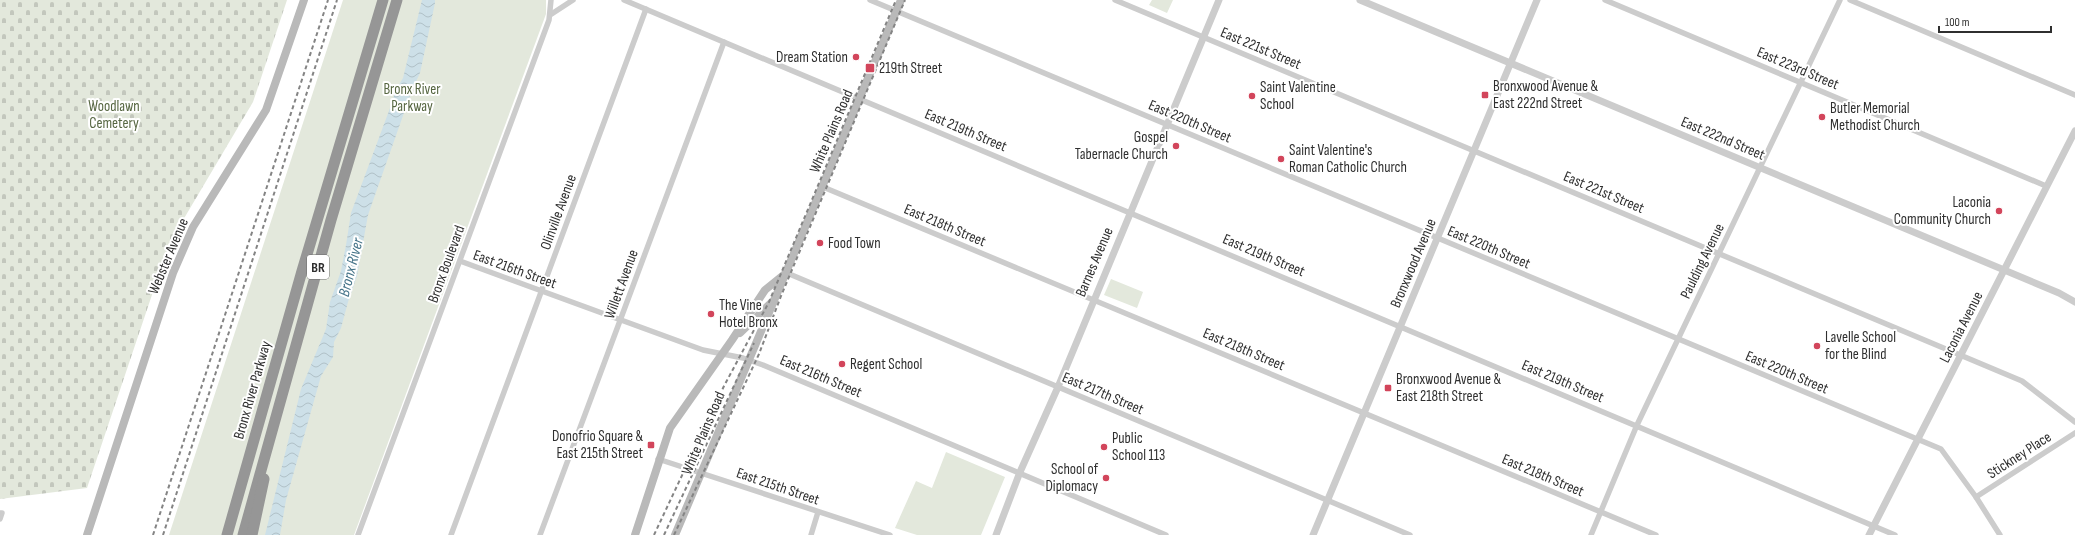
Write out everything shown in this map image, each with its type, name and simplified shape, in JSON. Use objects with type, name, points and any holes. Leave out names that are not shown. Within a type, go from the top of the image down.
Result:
[{"type":"highway","name":"Bronx River Parkway","points":[[227,535],[317,218],[383,0]]},
{"type":"highway","name":"Bronx River Parkway","points":[[243,535],[331,220],[397,0]]},
{"type":"highway","points":[[252,535],[263,491],[265,453]]},
{"type":"highway","points":[[221,535],[241,483]]},
{"type":"main road","name":"Webster Avenue","points":[[87,535],[173,273],[194,227],[266,110],[304,0]]},
{"type":"main road","name":"White Plains Road","points":[[675,535],[901,0]]},
{"type":"main road","name":"White Plains Road","points":[[634,535],[658,459],[674,421],[732,340],[765,290],[786,273]]},
{"type":"main road","name":"White Plains Road","points":[[732,340],[776,297]]},
{"type":"street","name":"Bronx Boulevard","points":[[358,535],[550,15],[551,0]]},
{"type":"street","points":[[550,15],[573,0]]},
{"type":"street","name":"East 219th Street","points":[[624,0],[860,98],[1895,535]]},
{"type":"street","name":"East 220th Street","points":[[870,0],[1944,450],[1976,497]]},
{"type":"street","name":"East 221st Street","points":[[1115,0],[2022,381],[2075,422]]},
{"type":"street","name":"Barnes Avenue","points":[[996,535],[1020,472],[1058,387],[1129,212],[1219,0]]},
{"type":"street","name":"East 222nd Street","points":[[1360,0],[2059,293],[2075,302]]},
{"type":"street","name":"Bronxwood Avenue","points":[[1313,535],[1537,0]]},
{"type":"street","name":"East 223rd Street","points":[[1605,0],[2046,186]]},
{"type":"street","name":"Paulding Avenue","points":[[1590,535],[1636,425],[1840,0]]},
{"type":"street","points":[[1850,0],[2075,95]]},
{"type":"street","name":"Olinville Avenue","points":[[451,535],[646,9]]},
{"type":"street","name":"Willett Avenue","points":[[540,535],[724,42]]},
{"type":"street","name":"Laconia Avenue","points":[[1869,535],[2075,131]]},
{"type":"street","name":"East 218th Street","points":[[823,187],[1656,535]]},
{"type":"street","name":"East 216th Street","points":[[460,261],[703,350],[750,360],[1020,472],[1166,535]]},
{"type":"street","name":"East 217th Street","points":[[786,273],[1410,535]]},
{"type":"street","name":"Stickney Place","points":[[1976,497],[2075,433]]},
{"type":"street","name":"East 215th Street","points":[[658,459],[890,535]]},
{"type":"street","points":[[1976,497],[2000,535]]},
{"type":"street","points":[[811,535],[818,512]]},
{"type":"street","points":[[0,519],[1,513]]},
{"type":"green space","name":"Woodlawn Cemetery","points":[[0,0],[287,0],[253,102],[173,237],[161,268],[87,488],[0,499]]},
{"type":"green space","name":"Bronx River Parkway","points":[[343,0],[546,0],[546,14],[354,535],[169,535]]},
{"type":"green space","points":[[1152,0],[1173,0],[1167,13],[1149,5]]},
{"type":"green space","points":[[1111,279],[1143,292],[1137,308],[1104,295]]},
{"type":"green space","points":[[946,452],[1005,477],[981,535],[917,535],[895,528],[916,481],[932,488]]},
{"type":"water","name":"Bronx River","points":[[422,0],[435,0],[435,3],[420,73],[412,90],[368,215],[357,276],[341,328],[334,342],[333,357],[321,376],[286,500],[280,535],[265,535],[301,389],[326,329],[330,302],[341,271],[351,213],[395,91],[403,78]]},
{"type":"railway","points":[[153,535],[328,0]]},
{"type":"railway","points":[[163,535],[337,0]]},
{"type":"railway","points":[[654,535],[724,386],[769,302],[896,0]]},
{"type":"railway","points":[[674,535],[759,354],[781,296],[905,0]]},
{"type":"railway","points":[[664,535],[754,343]]},
{"type":"place","name":"Dream Station","points":[[856,57]]},
{"type":"place","name":"219th Street","points":[[870,68]]},
{"type":"place","name":"Bronxwood Avenue & East 222nd Street","points":[[1485,95]]},
{"type":"place","name":"Saint Valentine School","points":[[1252,96]]},
{"type":"place","name":"Butler Memorial Methodist Church","points":[[1822,117]]},
{"type":"place","name":"Gospel Tabernacle Church","points":[[1176,146]]},
{"type":"place","name":"Saint Valentine's Roman Catholic Church","points":[[1281,159]]},
{"type":"place","name":"Laconia Community Church","points":[[1999,211]]},
{"type":"place","name":"Food Town","points":[[820,243]]},
{"type":"place","name":"The Vine Hotel Bronx","points":[[711,314]]},
{"type":"place","name":"Lavelle School for the Blind","points":[[1817,346]]},
{"type":"place","name":"Regent School","points":[[842,364]]},
{"type":"place","name":"Bronxwood Avenue & East 218th Street","points":[[1388,388]]},
{"type":"place","name":"Donofrio Square & East 215th Street","points":[[651,445]]},
{"type":"place","name":"Public School 113","points":[[1104,447]]},
{"type":"place","name":"School of Diplomacy","points":[[1106,478]]}]
